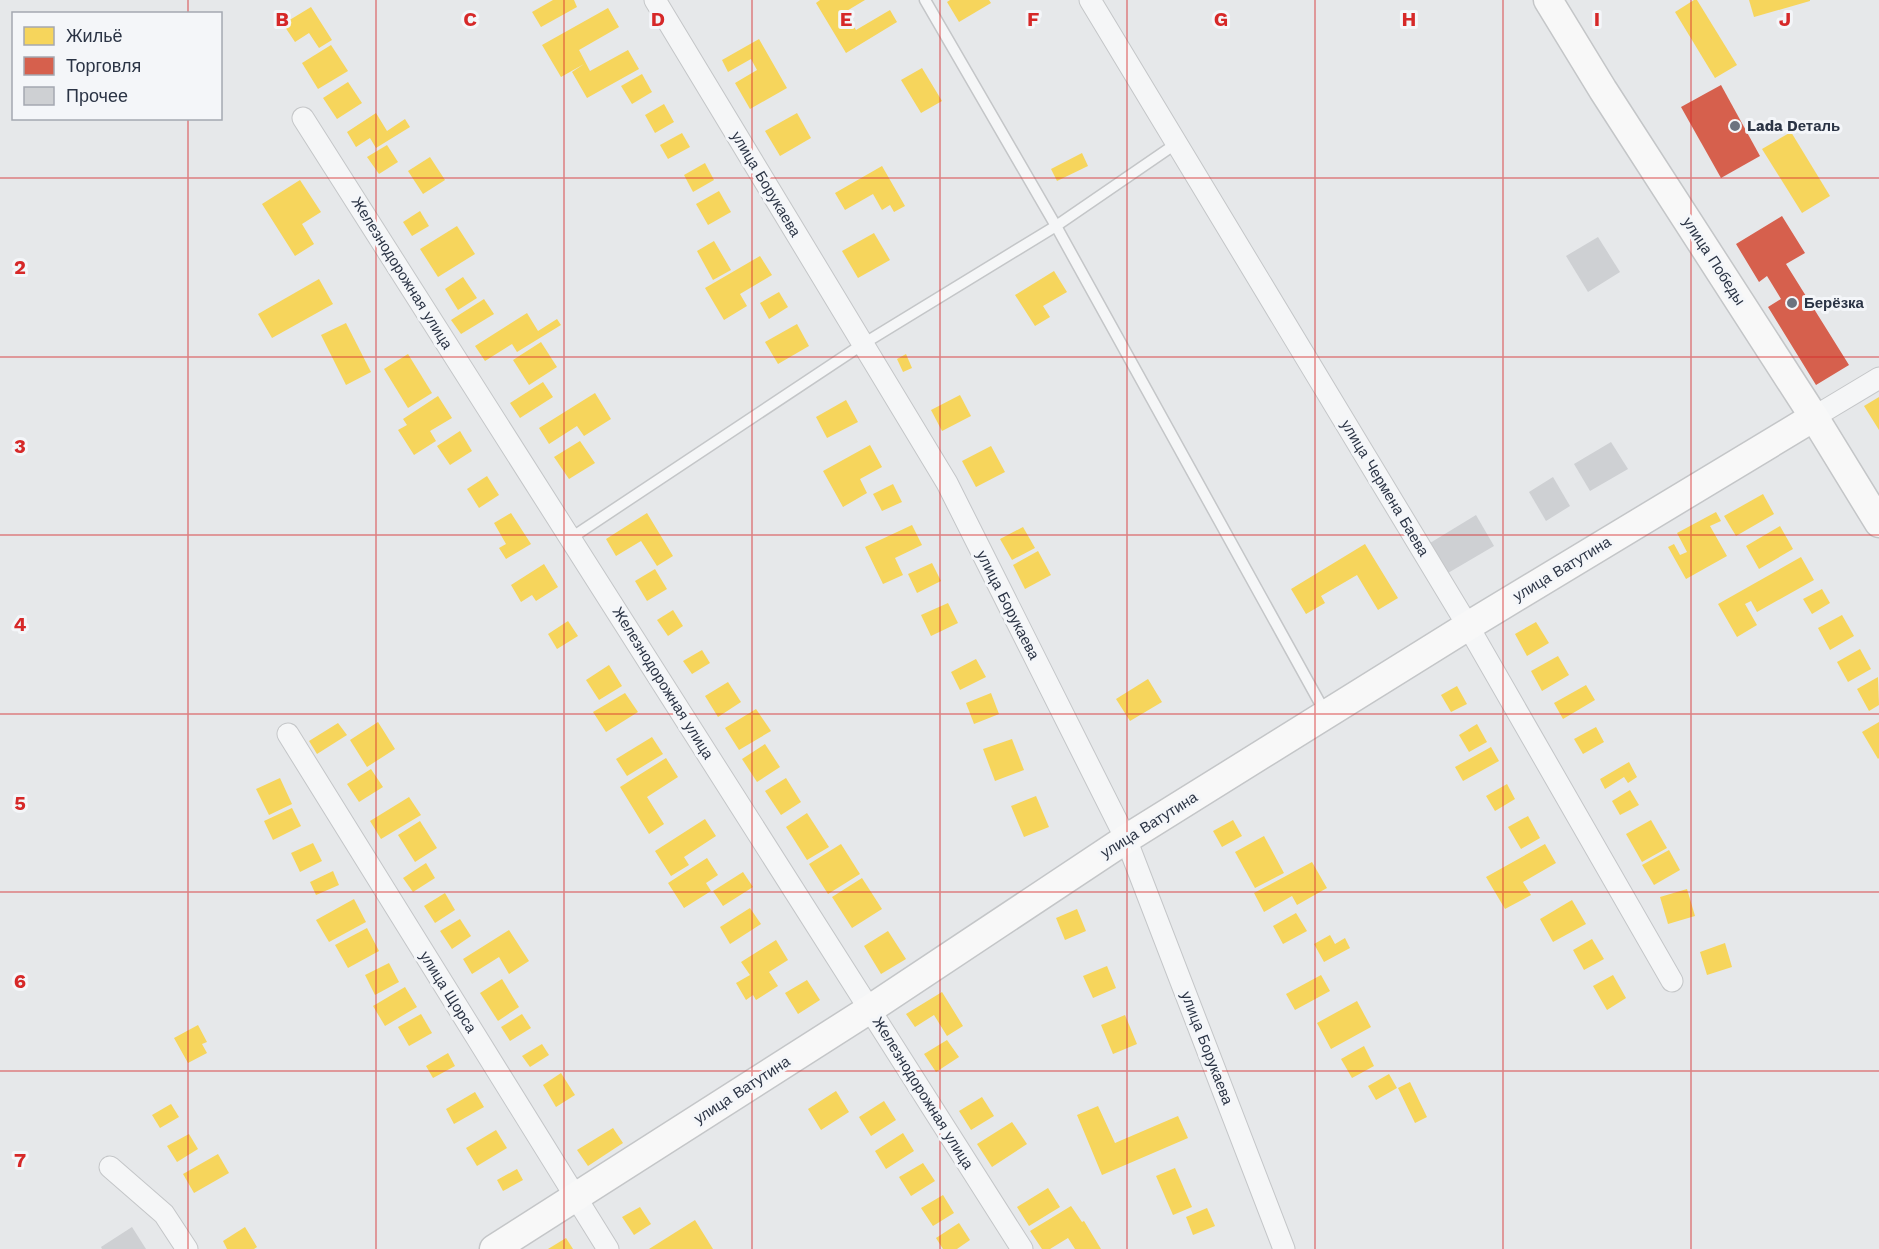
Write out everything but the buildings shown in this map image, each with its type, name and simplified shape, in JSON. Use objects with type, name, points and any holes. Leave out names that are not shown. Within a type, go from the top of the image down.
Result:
[{"type":"street","name":"улица Борукаева","points":[[655,0],[946,483],[1126,839],[1284,1249]]},
{"type":"street","name":"улица Чермена Баева","points":[[1090,0],[1468,626],[1672,981]]},
{"type":"street","name":"улица Победы","points":[[1548,0],[1609,100],[1815,417],[1879,523]]},
{"type":"street","name":"Железнодорожная улица","points":[[303,118],[1022,1249]]},
{"type":"street","points":[[1815,417],[1879,378]]},
{"type":"street","name":"улица Ватутина","points":[[494,1249],[870,1009],[1126,839],[1468,626],[1815,417]]},
{"type":"street","name":"улица Щорса","points":[[288,734],[608,1249]]},
{"type":"street","points":[[110,1167],[164,1214],[187,1249]]},
{"type":"lane","points":[[925,0],[1056,226],[1326,715]]},
{"type":"lane","points":[[571,538],[863,344],[1056,226],[1177,143]]},
{"type":"place","name":"Lada Dеталь","points":[[1735,126]]},
{"type":"place","name":"Берёзка","points":[[1792,303]]}]
